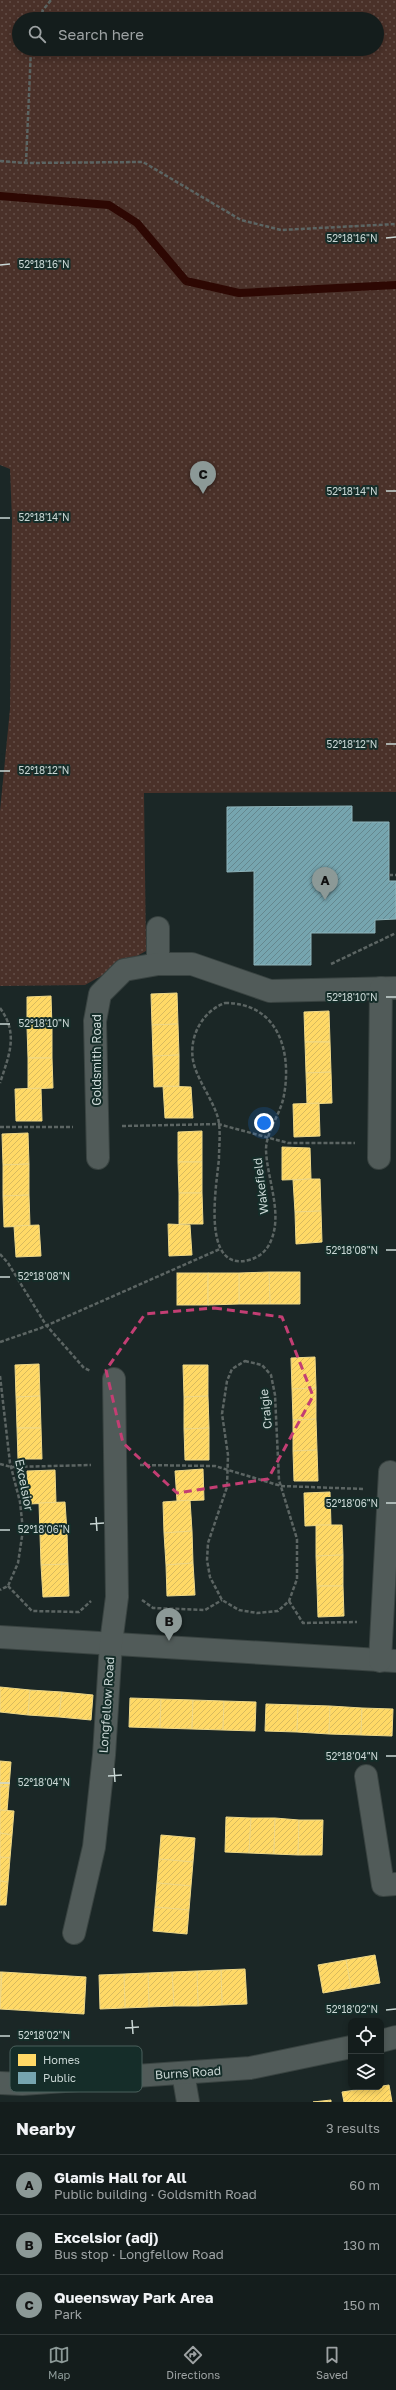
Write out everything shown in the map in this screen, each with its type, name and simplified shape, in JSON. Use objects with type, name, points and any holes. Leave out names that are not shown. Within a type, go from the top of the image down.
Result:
[{"type":"street","points":[[158,928],[158,964]]},
{"type":"street","name":"Goldsmith Road","points":[[98,1158],[95,1021],[100,994],[124,970],[158,964],[192,964],[270,991],[388,988],[379,1150]]},
{"type":"street","name":"Longfellow Road","points":[[74,1933],[94,1847],[104,1755],[111,1643],[117,1597],[114,1379]]},
{"type":"street","name":"Longfellow Road","points":[[0,1637],[388,1661],[382,1622],[390,1481]]},
{"type":"street","points":[[366,1776],[383,1885],[396,1884]]},
{"type":"street","points":[[384,2040],[396,2037]]},
{"type":"street","name":"Burns Road","points":[[142,2078],[183,2073],[250,2068],[348,2048]]},
{"type":"street","points":[[183,2073],[188,2102]]},
{"type":"street","name":"Burns Road","points":[[0,2082],[10,2087]]},
{"type":"path","points":[[42,12],[51,0]]},
{"type":"path","points":[[26,163],[32,56]]},
{"type":"path","points":[[0,161],[26,163],[142,162],[241,220],[281,230],[396,224]]},
{"type":"path","points":[[389,875],[396,875]]},
{"type":"path","points":[[327,965],[396,933]]},
{"type":"path","name":"Wakefield","points":[[225,1003],[238,1003],[262,1012],[275,1027],[282,1043],[286,1067],[284,1096],[268,1138],[266,1150],[275,1214],[272,1238],[262,1255],[248,1260],[237,1260],[227,1257],[220,1249],[215,1229],[220,1134],[218,1124],[195,1067],[193,1048],[196,1030],[204,1016],[215,1007],[225,1003]]},
{"type":"path","points":[[0,1008],[8,1019],[11,1034],[10,1051],[0,1083]]},
{"type":"path","points":[[0,1127],[97,1127],[218,1124],[288,1143],[379,1150]]},
{"type":"path","points":[[0,1342],[46,1325],[220,1249]]},
{"type":"path","points":[[0,1254],[8,1263],[46,1325],[84,1368],[114,1379]]},
{"type":"path","name":"Craigie","points":[[222,1600],[210,1577],[207,1560],[208,1543],[227,1488],[228,1455],[222,1414],[227,1381],[232,1369],[245,1362],[262,1365],[271,1375],[275,1395],[281,1486],[297,1545],[297,1579],[290,1601]]},
{"type":"path","name":"Excelsior","points":[[0,1376],[11,1467],[20,1502],[23,1530],[18,1563],[8,1586]]},
{"type":"path","points":[[0,1464],[11,1467],[115,1464],[215,1466],[281,1486],[390,1481]]},
{"type":"path","points":[[0,1590],[8,1586],[32,1611],[79,1612],[96,1597],[141,1599],[153,1608],[205,1610],[222,1600],[239,1610],[257,1612],[278,1611],[290,1601],[303,1623],[382,1622]]},
{"type":"highlighted area","points":[[214,1308],[282,1317],[313,1396],[268,1479],[177,1493],[123,1443],[106,1370],[145,1314]]},
{"type":"shaded area","points":[[0,0],[396,0],[396,792],[144,793],[146,951],[85,985],[0,986],[0,811],[10,709],[12,519],[10,469],[0,465]]},
{"type":"building: Homes","points":[[177,993],[178,1024],[152,1025],[151,994]]},
{"type":"building: Homes","points":[[51,996],[52,1027],[27,1027],[27,997]]},
{"type":"building: Homes","points":[[329,1011],[330,1042],[305,1042],[304,1012]]},
{"type":"building: Homes","points":[[178,1024],[179,1055],[153,1056],[152,1025]]},
{"type":"building: Homes","points":[[27,1027],[52,1027],[52,1058],[28,1058]]},
{"type":"building: Homes","points":[[305,1042],[330,1042],[331,1072],[306,1073]]},
{"type":"building: Homes","points":[[179,1055],[179,1086],[154,1087],[153,1056]]},
{"type":"building: Homes","points":[[28,1058],[52,1058],[53,1088],[28,1089]]},
{"type":"building: Homes","points":[[331,1072],[332,1103],[307,1104],[306,1073]]},
{"type":"building: Homes","points":[[163,1086],[191,1087],[193,1118],[165,1118]]},
{"type":"building: Homes","points":[[41,1088],[42,1121],[16,1121],[15,1089]]},
{"type":"building: Homes","points":[[319,1103],[320,1136],[294,1137],[293,1104]]},
{"type":"building: Homes","points":[[202,1131],[202,1162],[178,1162],[178,1132]]},
{"type":"building: Homes","points":[[28,1133],[29,1164],[3,1165],[2,1134]]},
{"type":"building: Homes","points":[[282,1147],[310,1148],[311,1179],[282,1180]]},
{"type":"building: Homes","points":[[178,1162],[202,1162],[202,1193],[179,1193]]},
{"type":"building: Homes","points":[[29,1164],[29,1195],[3,1196],[3,1165]]},
{"type":"building: Homes","points":[[320,1179],[321,1211],[295,1212],[293,1180]]},
{"type":"building: Homes","points":[[179,1193],[202,1193],[203,1224],[179,1224]]},
{"type":"building: Homes","points":[[29,1195],[30,1226],[4,1227],[3,1196]]},
{"type":"building: Homes","points":[[321,1211],[322,1242],[296,1244],[295,1212]]},
{"type":"building: Homes","points":[[168,1224],[190,1225],[192,1255],[169,1256]]},
{"type":"building: Homes","points":[[39,1225],[41,1256],[16,1257],[14,1226]]},
{"type":"building: Homes","points":[[269,1272],[300,1272],[300,1304],[270,1304]]},
{"type":"building: Homes","points":[[269,1272],[270,1304],[239,1304],[239,1273]]},
{"type":"building: Homes","points":[[177,1273],[208,1273],[208,1305],[177,1305]]},
{"type":"building: Homes","points":[[208,1273],[239,1273],[239,1304],[208,1305]]},
{"type":"building: Homes","points":[[315,1357],[316,1388],[292,1389],[291,1358]]},
{"type":"building: Homes","points":[[39,1364],[40,1396],[16,1397],[15,1365]]},
{"type":"building: Homes","points":[[183,1365],[208,1365],[208,1396],[184,1397]]},
{"type":"building: Homes","points":[[316,1388],[316,1419],[293,1420],[292,1389]]},
{"type":"building: Homes","points":[[40,1396],[41,1428],[17,1428],[16,1397]]},
{"type":"building: Homes","points":[[208,1396],[209,1428],[184,1429],[184,1397]]},
{"type":"building: Homes","points":[[316,1419],[317,1450],[293,1451],[293,1420]]},
{"type":"building: Homes","points":[[17,1428],[41,1428],[42,1459],[18,1459]]},
{"type":"building: Homes","points":[[209,1428],[209,1460],[185,1460],[184,1429]]},
{"type":"building: Homes","points":[[317,1450],[318,1481],[294,1481],[293,1451]]},
{"type":"building: Homes","points":[[203,1469],[204,1500],[177,1501],[175,1471]]},
{"type":"building: Homes","points":[[55,1470],[56,1503],[28,1504],[27,1471]]},
{"type":"building: Homes","points":[[330,1492],[331,1525],[305,1526],[304,1493]]},
{"type":"building: Homes","points":[[190,1500],[192,1531],[164,1533],[163,1502]]},
{"type":"building: Homes","points":[[65,1502],[67,1533],[40,1534],[39,1503]]},
{"type":"building: Homes","points":[[316,1525],[342,1525],[343,1555],[316,1556]]},
{"type":"building: Homes","points":[[192,1531],[193,1563],[166,1565],[164,1533]]},
{"type":"building: Homes","points":[[67,1533],[68,1564],[41,1565],[40,1534]]},
{"type":"building: Homes","points":[[343,1555],[343,1586],[317,1586],[316,1556]]},
{"type":"building: Homes","points":[[193,1563],[195,1595],[167,1596],[166,1565]]},
{"type":"building: Homes","points":[[68,1564],[69,1596],[43,1597],[41,1565]]},
{"type":"building: Homes","points":[[317,1586],[343,1586],[344,1616],[318,1617]]},
{"type":"building: Homes","points":[[0,1687],[30,1690],[28,1715],[0,1712]]},
{"type":"building: Homes","points":[[30,1690],[62,1692],[59,1717],[28,1715]]},
{"type":"building: Homes","points":[[62,1692],[93,1695],[91,1720],[59,1717]]},
{"type":"building: Homes","points":[[130,1698],[161,1699],[160,1728],[129,1727]]},
{"type":"building: Homes","points":[[161,1699],[193,1700],[192,1729],[160,1728]]},
{"type":"building: Homes","points":[[193,1700],[224,1701],[223,1730],[192,1729]]},
{"type":"building: Homes","points":[[224,1701],[256,1702],[255,1731],[223,1730]]},
{"type":"building: Homes","points":[[266,1704],[298,1705],[297,1732],[265,1731]]},
{"type":"building: Homes","points":[[298,1705],[330,1706],[329,1734],[297,1732]]},
{"type":"building: Homes","points":[[330,1706],[362,1708],[361,1735],[329,1734]]},
{"type":"building: Homes","points":[[362,1708],[393,1709],[392,1736],[361,1735]]},
{"type":"building: Homes","points":[[0,1761],[11,1762],[9,1787],[0,1786]]},
{"type":"building: Homes","points":[[0,1786],[9,1787],[7,1811],[0,1810]]},
{"type":"building: Homes","points":[[0,1810],[14,1811],[12,1835],[0,1833]]},
{"type":"building: Homes","points":[[226,1817],[251,1818],[249,1853],[225,1852]]},
{"type":"building: Homes","points":[[251,1818],[275,1818],[274,1854],[249,1853]]},
{"type":"building: Homes","points":[[275,1818],[299,1820],[298,1855],[274,1854]]},
{"type":"building: Homes","points":[[299,1820],[323,1820],[322,1855],[298,1855]]},
{"type":"building: Homes","points":[[0,1833],[12,1835],[10,1858],[0,1857]]},
{"type":"building: Homes","points":[[161,1835],[195,1838],[193,1862],[159,1859]]},
{"type":"building: Homes","points":[[0,1857],[10,1858],[8,1882],[0,1881]]},
{"type":"building: Homes","points":[[159,1859],[193,1862],[191,1886],[157,1883]]},
{"type":"building: Homes","points":[[0,1881],[8,1882],[6,1905],[0,1905]]},
{"type":"building: Homes","points":[[157,1883],[191,1886],[189,1910],[155,1907]]},
{"type":"building: Homes","points":[[155,1907],[189,1910],[187,1934],[153,1931]]},
{"type":"building: Homes","points":[[375,1955],[380,1983],[351,1988],[346,1960]]},
{"type":"building: Homes","points":[[346,1960],[351,1988],[323,1993],[318,1965]]},
{"type":"building: Homes","points":[[245,1969],[247,2004],[222,2005],[221,1970]]},
{"type":"building: Homes","points":[[221,1970],[222,2005],[198,2006],[197,1971]]},
{"type":"building: Homes","points":[[197,1971],[198,2006],[174,2006],[172,1972]]},
{"type":"building: Homes","points":[[0,1972],[2,1972],[0,2009]]},
{"type":"building: Homes","points":[[2,1972],[86,1977],[84,2014],[0,2009]]},
{"type":"building: Homes","points":[[172,1972],[174,2006],[149,2007],[148,1973]]},
{"type":"building: Homes","points":[[148,1973],[149,2007],[125,2008],[124,1974]]},
{"type":"building: Homes","points":[[124,1974],[125,2008],[100,2009],[99,1975]]},
{"type":"building: Homes","points":[[389,2085],[392,2102],[344,2102],[342,2092],[355,2090],[384,2090],[384,2086]]},
{"type":"building: Homes","points":[[331,2100],[331,2102],[313,2102]]},
{"type":"building: Public","points":[[352,806],[352,822],[389,822],[389,881],[396,881],[396,919],[375,920],[375,933],[311,933],[311,965],[254,965],[254,871],[227,872],[227,807]]},
{"type":"waterway","points":[[0,196],[109,205],[137,223],[186,281],[239,293],[396,285]]},
{"type":"place","name":"Queensway Park Area","points":[[203,494]]},
{"type":"place","name":"Glamis Hall for All","points":[[325,900]]},
{"type":"place","name":"Excelsior (adj)","points":[[169,1641]]}]
